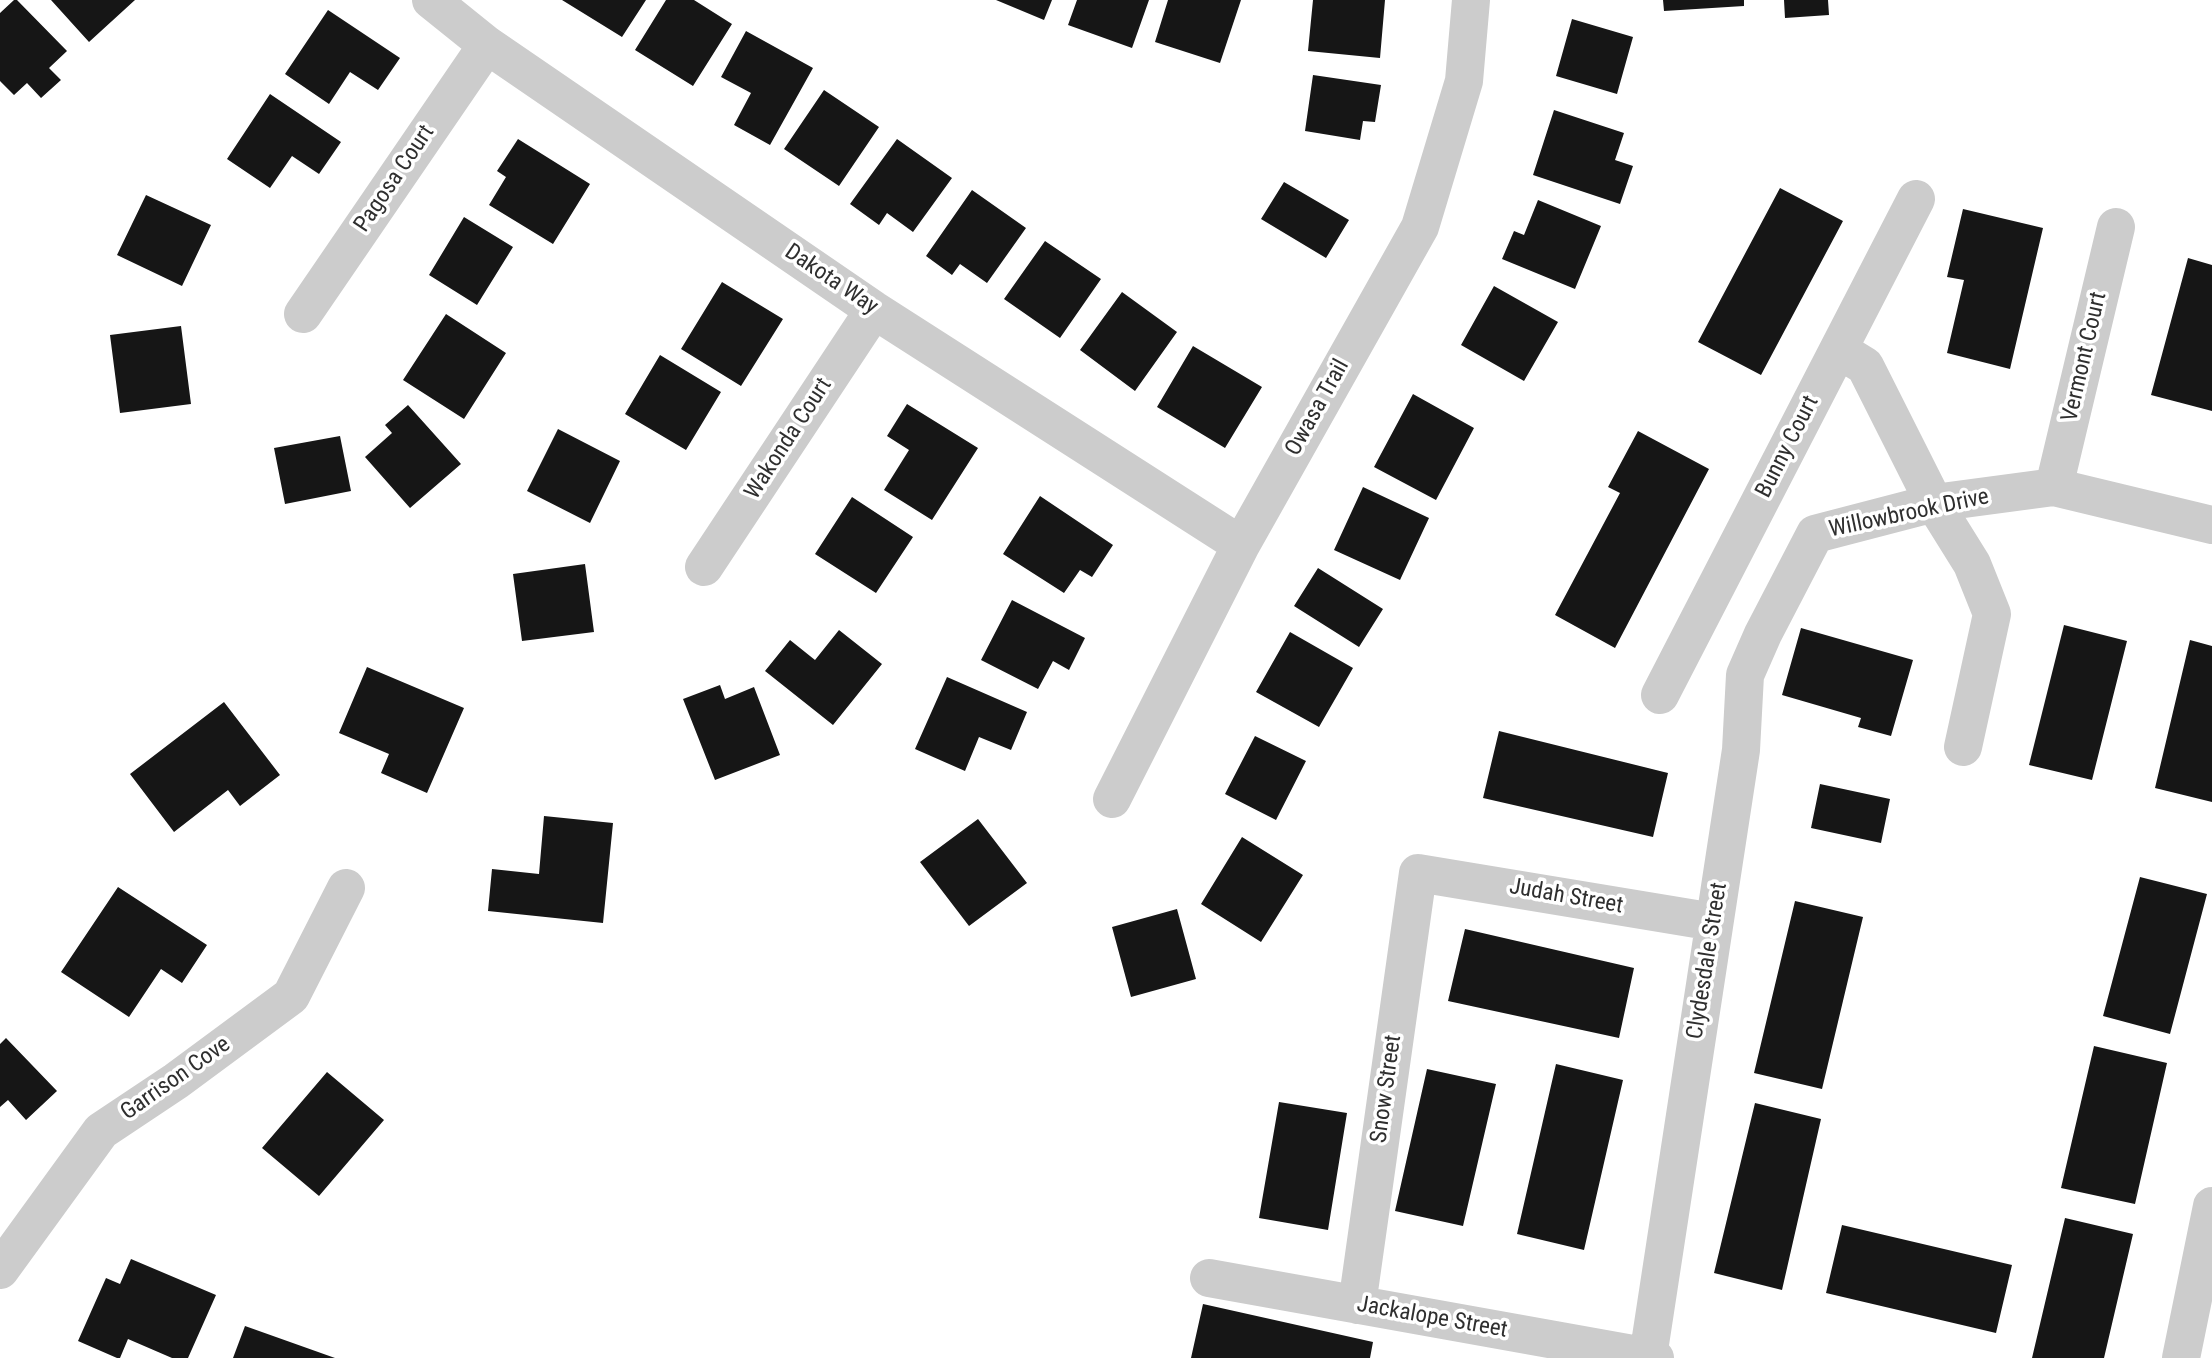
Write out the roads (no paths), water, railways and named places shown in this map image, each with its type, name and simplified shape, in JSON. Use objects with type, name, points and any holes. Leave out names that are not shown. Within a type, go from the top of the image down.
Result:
[{"type":"street","name":"Dakota Way","points":[[432,0],[487,45],[874,310],[1241,545]]},
{"type":"street","name":"Owasa Trail","points":[[1112,799],[1241,545],[1420,228],[1464,81],[1471,0]]},
{"type":"street","name":"Pagosa Court","points":[[303,314],[487,45]]},
{"type":"street","name":"Bunny Court","points":[[1660,695],[1916,199]]},
{"type":"street","name":"Vermont Court","points":[[2054,487],[2116,227]]},
{"type":"street","name":"Wakonda Court","points":[[704,567],[874,310]]},
{"type":"street","points":[[1839,350],[1865,366],[1934,503],[1972,564],[1992,614],[1963,747]]},
{"type":"street","name":"Willowbrook Drive","points":[[1794,575],[1815,534],[1934,503],[2054,487],[2212,525]]},
{"type":"street","name":"Clydesdale Street","points":[[1652,1357],[1741,750],[1745,675],[1794,575]]},
{"type":"street","name":"Judah Street","points":[[1418,873],[1714,922]]},
{"type":"street","name":"Snow Street","points":[[1357,1305],[1418,873]]},
{"type":"street","name":"Garrison Cove","points":[[0,1270],[101,1130],[177,1081],[291,996],[346,888]]},
{"type":"street","points":[[2181,1358],[2212,1206]]},
{"type":"street","name":"Jackalope Street","points":[[1209,1279],[1652,1357]]}]
